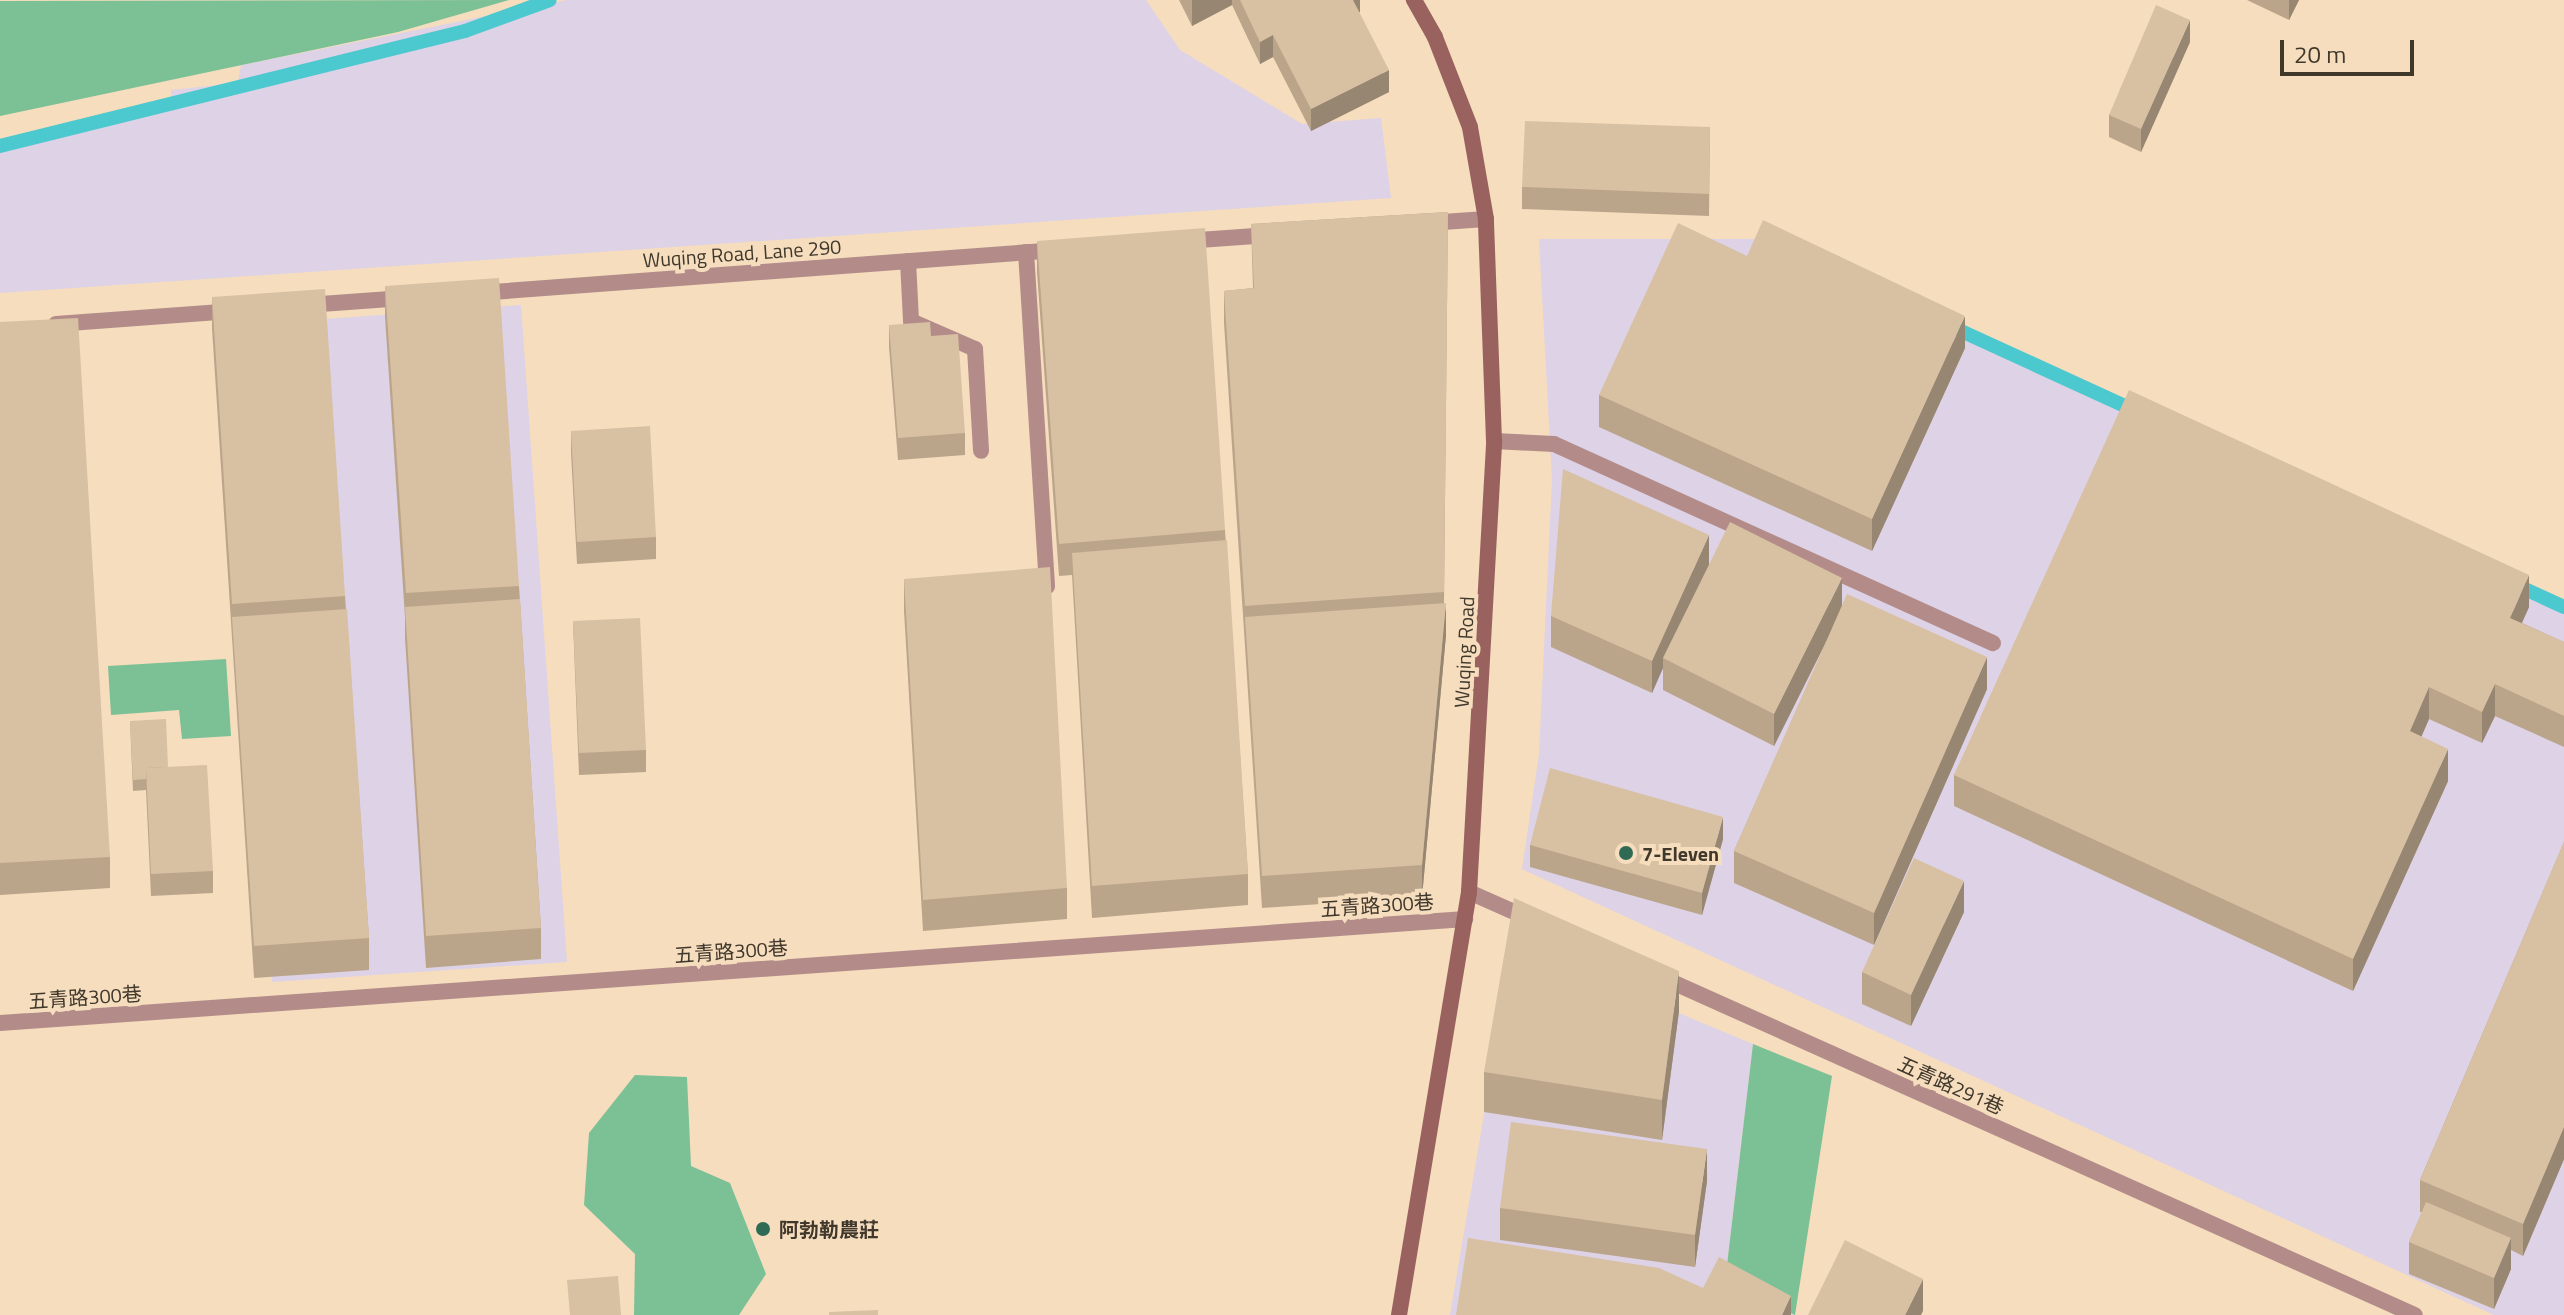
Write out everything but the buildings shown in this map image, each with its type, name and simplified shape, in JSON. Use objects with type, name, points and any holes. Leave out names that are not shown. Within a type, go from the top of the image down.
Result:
[{"type":"street","name":"Wuqing Road","points":[[1399,1315],[1469,892],[1494,441],[1486,219],[1470,127],[1435,37],[1414,0]]},
{"type":"street","points":[[1407,225],[1486,219]]},
{"type":"street","points":[[1169,242],[1280,234]]},
{"type":"street","name":"Wuqing Road, Lane 290","points":[[459,294],[1073,249]]},
{"type":"street","points":[[1026,252],[1047,588]]},
{"type":"street","points":[[908,261],[911,321],[975,349],[981,451]]},
{"type":"street","points":[[290,306],[428,296]]},
{"type":"street","points":[[31,325],[244,310]]},
{"type":"street","points":[[1494,441],[1554,444],[1993,643]]},
{"type":"street","points":[[1469,892],[1542,924]]},
{"type":"street","name":"五青路300巷","points":[[0,1023],[1465,919]]},
{"type":"street","name":"五青路291巷","points":[[1643,969],[2415,1315]]},
{"type":"shaded area","points":[[567,0],[1146,0],[1180,50],[1302,124],[1381,118],[1391,198],[0,293],[0,141],[171,110],[171,90],[238,83],[241,65]]},
{"type":"shaded area","points":[[1539,239],[1767,239],[2564,606],[2564,1315],[2494,1315],[1522,869],[1539,754],[1552,480]]},
{"type":"shaded area","points":[[521,305],[567,962],[272,982],[226,326]]},
{"type":"shaded area","points":[[1513,944],[1753,1044],[1725,1281],[1794,1315],[1450,1315]]},
{"type":"green space","points":[[509,0],[398,32],[0,116],[0,1]]},
{"type":"green space","points":[[226,659],[231,736],[182,739],[179,710],[111,715],[108,666]]},
{"type":"green space","points":[[1753,1044],[1832,1076],[1795,1315],[1725,1282]]},
{"type":"green space","points":[[635,1075],[687,1077],[691,1166],[730,1183],[766,1274],[739,1315],[634,1315],[635,1254],[584,1205],[589,1133]]},
{"type":"waterway","points":[[0,146],[465,31],[550,0]]},
{"type":"waterway","points":[[1948,325],[2140,413]]},
{"type":"waterway","points":[[2512,583],[2564,607]]},
{"type":"place","name":"7-Eleven","points":[[1626,853]]},
{"type":"place","name":"阿勃勒農莊","points":[[763,1229]]}]
